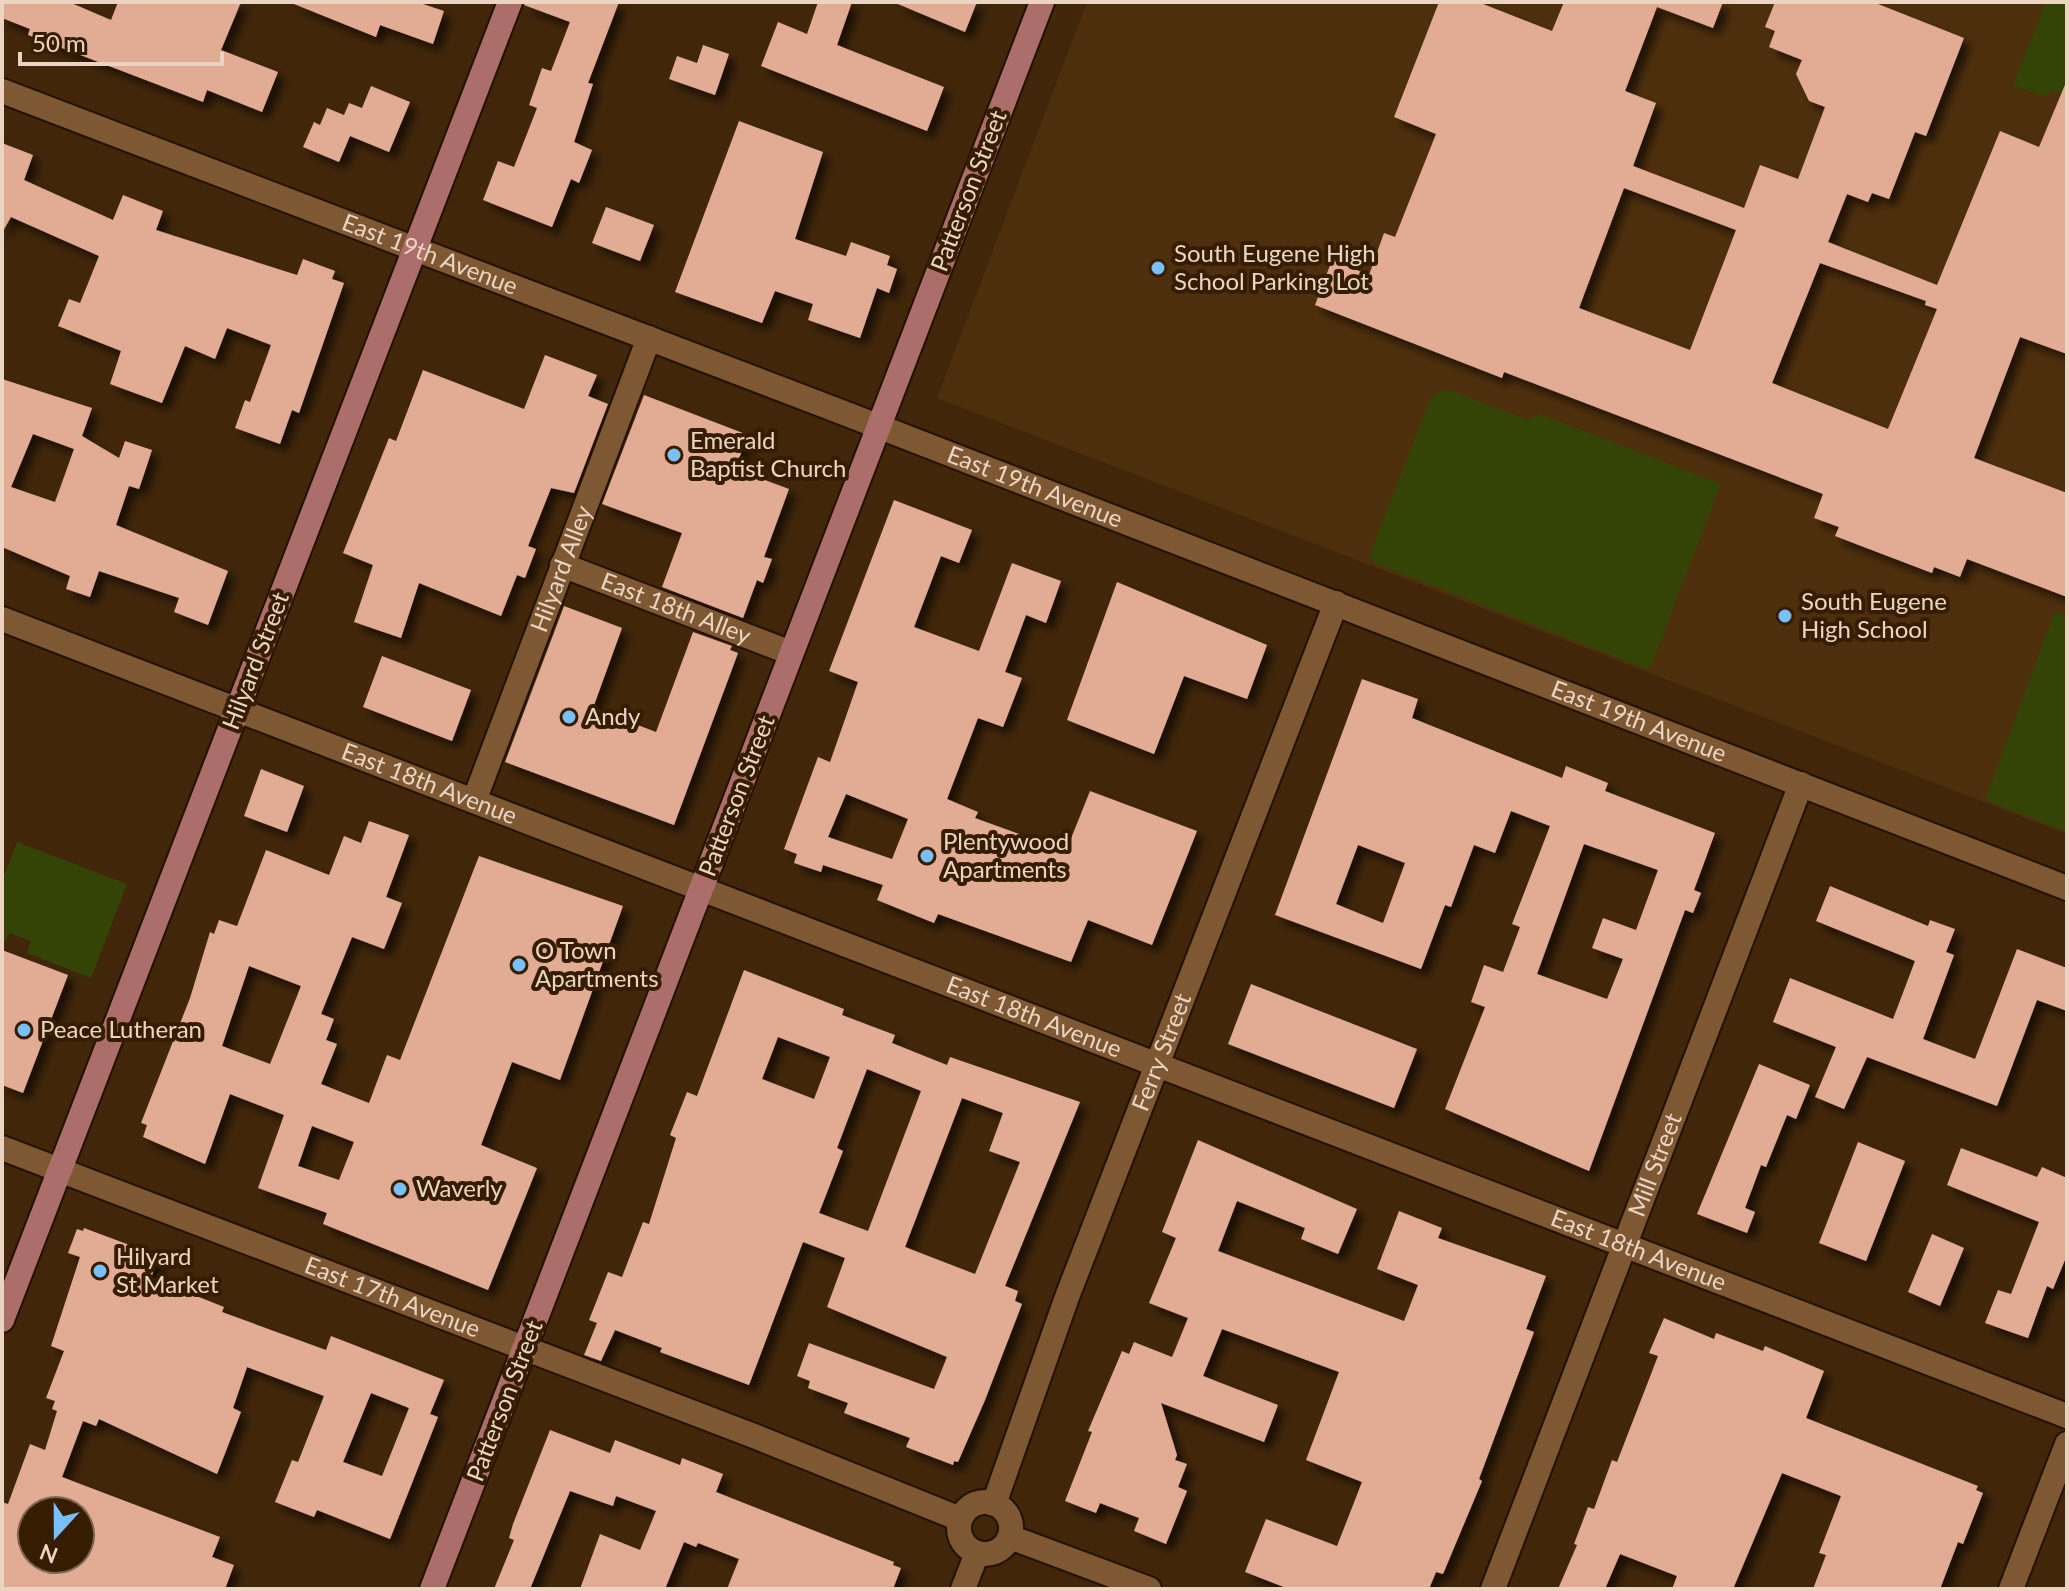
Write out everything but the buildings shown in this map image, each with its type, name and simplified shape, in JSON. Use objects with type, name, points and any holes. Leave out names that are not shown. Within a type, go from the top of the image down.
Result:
[{"type":"main road","name":"Hilyard Street","points":[[2,1320],[510,2]]},
{"type":"main road","name":"Patterson Street","points":[[432,1589],[1042,2]]},
{"type":"street","name":"East 19th Avenue","points":[[2,91],[878,426],[2067,888]]},
{"type":"street","name":"Hilyard Alley","points":[[474,801],[649,338]]},
{"type":"street","name":"East 18th Alley","points":[[562,565],[791,653]]},
{"type":"street","name":"Ferry Street","points":[[994,1504],[1067,1297],[1336,603]]},
{"type":"street","name":"East 18th Avenue","points":[[2,619],[2067,1416]]},
{"type":"street","name":"Mill Street","points":[[1493,1589],[1801,784]]},
{"type":"street","name":"East 17th Avenue","points":[[2,1148],[960,1519]]},
{"type":"street","points":[[2011,1589],[2067,1444]]},
{"type":"street","points":[[974,1504],[994,1504],[1009,1517],[1010,1537],[997,1552],[977,1553],[961,1540],[960,1519],[974,1504]]},
{"type":"street","points":[[1010,1537],[1149,1589]]},
{"type":"street","points":[[963,1589],[977,1553]]},
{"type":"shaded area","name":"South Eugene High School","points":[[1087,2],[2067,2],[2067,834],[937,398]]},
{"type":"green space","points":[[2046,2],[2067,2],[2067,98],[2053,89],[2046,97],[2013,85]]},
{"type":"green space","points":[[1447,389],[1528,420],[1540,414],[1721,484],[1651,666],[1647,669],[1374,563],[1369,556],[1431,397]]},
{"type":"green space","points":[[2055,611],[2067,616],[2067,832],[1985,800]]},
{"type":"green space","points":[[17,842],[127,884],[91,978],[27,953],[31,941],[9,933],[5,942],[2,941],[2,881]]},
{"type":"place","name":"South Eugene High School Parking Lot","points":[[1158,268]]},
{"type":"place","name":"Emerald Baptist Church","points":[[674,455]]},
{"type":"place","name":"South Eugene High School","points":[[1785,616]]},
{"type":"place","name":"Andy","points":[[569,717]]},
{"type":"place","name":"Plentywood Apartments","points":[[927,856]]},
{"type":"place","name":"O Town Apartments","points":[[519,965]]},
{"type":"place","name":"Peace Lutheran","points":[[24,1030]]},
{"type":"place","name":"Waverly","points":[[400,1189]]},
{"type":"place","name":"Hilyard St Market","points":[[100,1271]]}]
